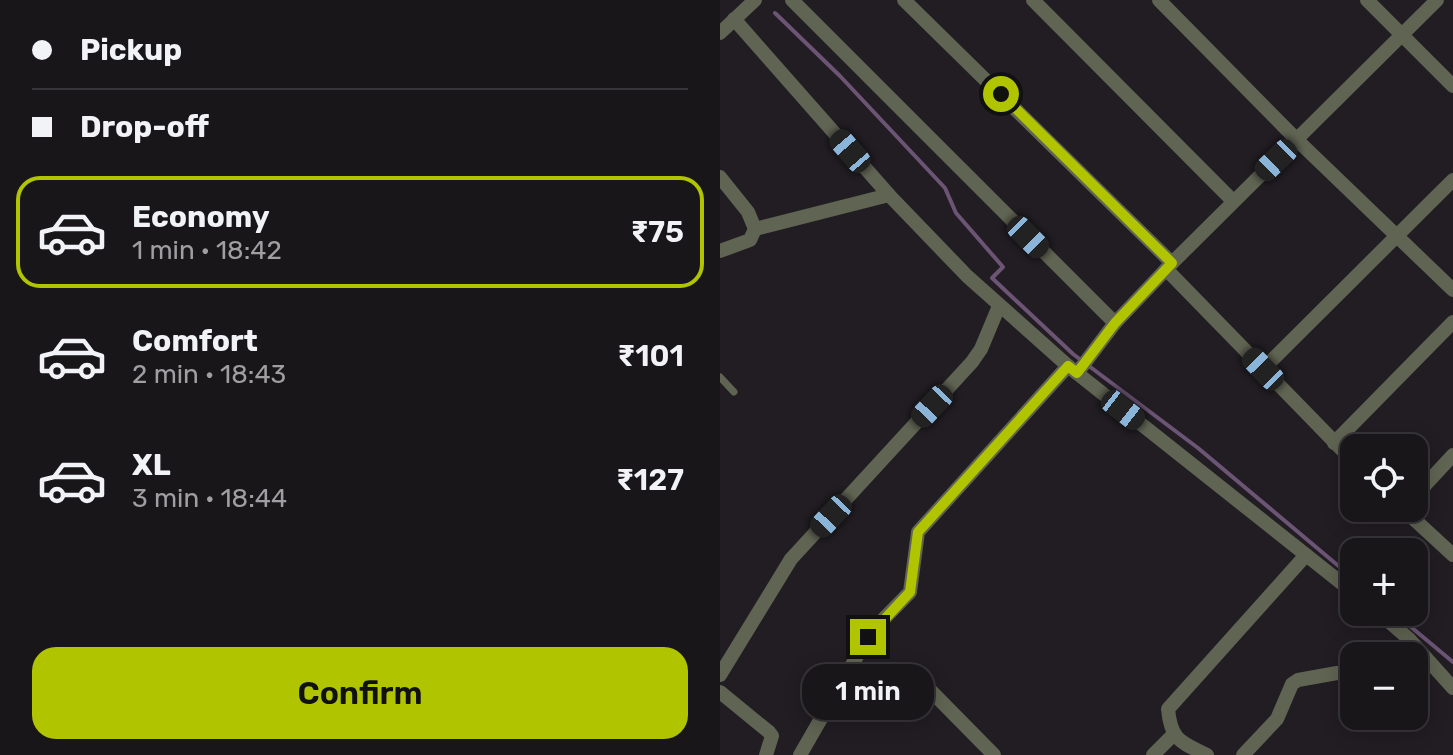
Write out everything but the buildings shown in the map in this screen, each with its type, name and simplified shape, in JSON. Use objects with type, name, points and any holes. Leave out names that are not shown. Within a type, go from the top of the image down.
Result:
[{"type":"street","points":[[755,0],[726,24],[956,266],[1072,370],[1340,582]]},
{"type":"street","points":[[792,0],[1115,323]]},
{"type":"street","points":[[1033,0],[1233,201]]},
{"type":"street","points":[[1159,0],[1297,140],[1453,290]]},
{"type":"street","points":[[1367,0],[1453,86]]},
{"type":"street","points":[[800,755],[871,632],[910,592],[918,532],[1169,266],[1437,0]]},
{"type":"street","points":[[915,3],[1340,449]]},
{"type":"street","points":[[720,177],[748,212],[755,229],[750,240],[720,251]]},
{"type":"street","points":[[1263,369],[1453,180]]},
{"type":"street","points":[[755,229],[889,195]]},
{"type":"street","points":[[720,675],[791,559],[972,362],[981,349],[999,306]]},
{"type":"street","points":[[1334,443],[1453,322]]},
{"type":"street","points":[[1428,482],[1453,455]]},
{"type":"street","points":[[1418,522],[1453,555]]},
{"type":"street","points":[[1207,755],[1173,735],[1168,714],[1171,704],[1306,555]]},
{"type":"street","points":[[1396,626],[1407,642]]},
{"type":"street","points":[[1428,665],[1451,682]]},
{"type":"street","points":[[1243,755],[1277,719],[1292,684],[1298,680],[1340,673]]},
{"type":"street","points":[[931,691],[994,755]]},
{"type":"street","points":[[720,692],[772,736],[766,755]]},
{"type":"street","points":[[1153,755],[1173,735]]},
{"type":"lane","points":[[720,377],[734,392]]},
{"type":"waterway","points":[[775,13],[840,76],[945,188],[956,213],[1003,267],[992,278],[1073,354],[1198,448],[1340,567]]},
{"type":"waterway","points":[[1410,626],[1453,662]]},
{"type":"route","points":[[868,637],[910,592],[918,532],[1068,366],[1077,373],[1115,323],[1172,263],[1001,94]]}]
